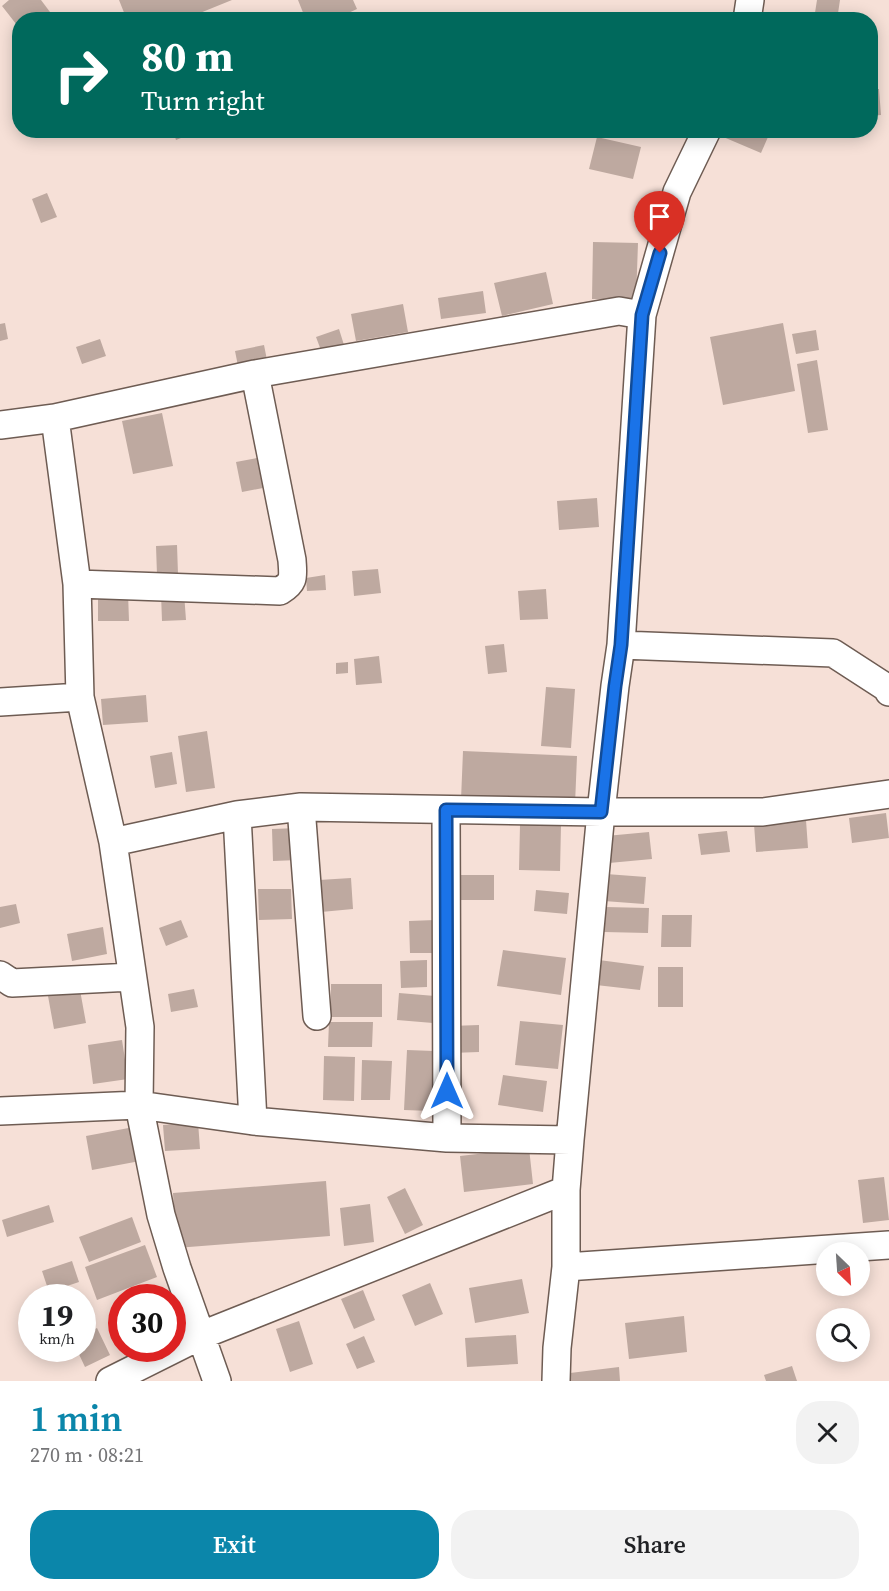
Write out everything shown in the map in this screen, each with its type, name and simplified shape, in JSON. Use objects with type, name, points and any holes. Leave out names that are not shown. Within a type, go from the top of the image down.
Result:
[{"type":"street","points":[[556,1381],[557,1348],[567,1267],[566,1190],[570,1140],[601,812],[621,645],[642,315],[677,192],[703,138]]},
{"type":"street","points":[[0,425],[55,418],[255,374],[619,311],[642,315]]},
{"type":"street","points":[[77,584],[280,591],[289,586],[293,576],[292,560],[255,374]]},
{"type":"street","points":[[55,418],[77,584],[80,697],[113,842],[140,1027],[139,1105],[161,1215],[217,1381]]},
{"type":"street","points":[[621,645],[833,652],[887,688],[889,692]]},
{"type":"street","points":[[0,702],[80,697]]},
{"type":"street","points":[[113,842],[237,815],[301,807],[763,812],[889,794]]},
{"type":"street","points":[[301,807],[317,1016]]},
{"type":"street","points":[[446,810],[447,1138]]},
{"type":"street","points":[[237,815],[253,1121]]},
{"type":"street","points":[[0,975],[12,983],[132,977]]},
{"type":"street","points":[[0,1111],[139,1105],[253,1121],[447,1138],[570,1140]]},
{"type":"street","points":[[110,1381],[202,1335],[566,1190]]},
{"type":"street","points":[[567,1267],[889,1245]]},
{"type":"building","points":[[9,0],[41,0],[50,12],[12,12],[12,19],[2,6]]},
{"type":"building","points":[[119,0],[232,0],[202,12],[124,12]]},
{"type":"building","points":[[298,0],[353,0],[357,9],[350,12],[303,12]]},
{"type":"building","points":[[817,0],[840,0],[838,12],[815,12]]},
{"type":"building","points":[[878,89],[879,89],[881,115],[878,115]]},
{"type":"building","points":[[597,138],[641,147],[633,179],[589,169]]},
{"type":"building","points":[[726,138],[768,138],[761,153]]},
{"type":"building","points":[[47,193],[57,217],[41,223],[32,199]]},
{"type":"building","points":[[593,242],[638,243],[636,300],[592,299]]},
{"type":"building","points":[[546,272],[553,304],[502,316],[494,283]]},
{"type":"building","points":[[483,291],[486,313],[441,319],[438,298]]},
{"type":"building","points":[[403,304],[408,332],[356,341],[351,314]]},
{"type":"building","points":[[5,323],[8,339],[0,341],[0,324]]},
{"type":"building","points":[[783,323],[795,391],[723,405],[710,337]]},
{"type":"building","points":[[339,329],[344,345],[322,353],[316,337]]},
{"type":"building","points":[[816,330],[819,350],[796,354],[792,334]]},
{"type":"building","points":[[100,339],[106,356],[82,364],[76,347]]},
{"type":"building","points":[[264,345],[267,360],[238,366],[235,351]]},
{"type":"building","points":[[817,360],[828,430],[808,433],[797,364]]},
{"type":"building","points":[[162,413],[173,466],[133,474],[122,421]]},
{"type":"building","points":[[257,458],[263,488],[242,492],[236,462]]},
{"type":"building","points":[[597,498],[599,527],[559,530],[557,501]]},
{"type":"building","points":[[177,545],[178,574],[157,575],[156,546]]},
{"type":"building","points":[[378,569],[381,593],[354,596],[352,571]]},
{"type":"building","points":[[325,575],[326,590],[307,591],[306,578]]},
{"type":"building","points":[[546,589],[548,619],[520,620],[518,591]]},
{"type":"building","points":[[98,593],[128,593],[129,621],[98,621]]},
{"type":"building","points":[[184,593],[186,620],[162,621],[161,594]]},
{"type":"building","points":[[504,644],[507,672],[488,674],[485,646]]},
{"type":"building","points":[[379,656],[382,683],[356,685],[354,659]]},
{"type":"building","points":[[348,662],[348,673],[336,674],[336,663]]},
{"type":"building","points":[[546,687],[575,689],[571,748],[541,746]]},
{"type":"building","points":[[146,695],[148,722],[103,725],[101,699]]},
{"type":"building","points":[[207,731],[215,788],[186,792],[178,736]]},
{"type":"building","points":[[463,751],[577,756],[575,805],[461,800]]},
{"type":"building","points":[[172,752],[177,784],[155,788],[150,756]]},
{"type":"building","points":[[886,813],[889,838],[852,843],[849,818]]},
{"type":"building","points":[[806,820],[808,848],[756,852],[754,824]]},
{"type":"building","points":[[520,825],[561,825],[560,871],[519,870]]},
{"type":"building","points":[[298,828],[299,860],[273,861],[272,829]]},
{"type":"building","points":[[727,831],[730,852],[701,855],[698,834]]},
{"type":"building","points":[[649,832],[652,859],[609,863],[606,836]]},
{"type":"building","points":[[606,874],[646,877],[644,904],[604,901]]},
{"type":"building","points":[[459,875],[494,875],[494,900],[459,900]]},
{"type":"building","points":[[351,878],[353,909],[321,912],[319,880]]},
{"type":"building","points":[[258,889],[291,889],[292,919],[259,920]]},
{"type":"building","points":[[536,890],[569,893],[567,914],[534,911]]},
{"type":"building","points":[[16,904],[20,923],[0,928],[0,907]]},
{"type":"building","points":[[605,907],[649,908],[648,933],[604,932]]},
{"type":"building","points":[[662,915],[692,915],[691,947],[661,947]]},
{"type":"building","points":[[181,920],[188,937],[166,946],[159,928]]},
{"type":"building","points":[[435,920],[435,953],[410,953],[409,921]]},
{"type":"building","points":[[103,927],[107,954],[72,961],[67,934]]},
{"type":"building","points":[[503,950],[566,958],[561,995],[497,986]]},
{"type":"building","points":[[427,960],[427,987],[401,988],[400,961]]},
{"type":"building","points":[[599,960],[644,966],[640,990],[596,985]]},
{"type":"building","points":[[658,967],[683,967],[683,1007],[658,1007]]},
{"type":"building","points":[[331,984],[382,984],[382,1017],[331,1017]]},
{"type":"building","points":[[194,989],[198,1007],[171,1012],[168,994]]},
{"type":"building","points":[[80,990],[86,1023],[54,1029],[48,996]]},
{"type":"building","points":[[399,993],[435,996],[433,1023],[397,1020]]},
{"type":"building","points":[[520,1021],[563,1025],[558,1069],[515,1065]]},
{"type":"building","points":[[329,1022],[373,1022],[372,1047],[328,1047]]},
{"type":"building","points":[[479,1025],[479,1052],[451,1053],[451,1026]]},
{"type":"building","points":[[122,1040],[128,1079],[93,1084],[88,1045]]},
{"type":"building","points":[[407,1050],[434,1051],[431,1111],[404,1110]]},
{"type":"building","points":[[324,1056],[355,1057],[354,1101],[323,1100]]},
{"type":"building","points":[[362,1060],[392,1061],[390,1100],[361,1100]]},
{"type":"building","points":[[503,1075],[547,1081],[543,1112],[498,1105]]},
{"type":"building","points":[[198,1122],[200,1149],[165,1151],[163,1125]]},
{"type":"building","points":[[134,1127],[140,1161],[92,1170],[86,1136]]},
{"type":"building","points":[[529,1148],[533,1184],[464,1192],[460,1156]]},
{"type":"building","points":[[884,1177],[889,1220],[863,1223],[858,1180]]},
{"type":"building","points":[[326,1181],[330,1236],[176,1248],[173,1193]]},
{"type":"building","points":[[405,1188],[423,1225],[405,1234],[387,1197]]},
{"type":"building","points":[[370,1204],[374,1242],[344,1246],[340,1208]]},
{"type":"building","points":[[49,1205],[54,1222],[7,1237],[2,1220]]},
{"type":"building","points":[[132,1217],[141,1242],[89,1262],[79,1237]]},
{"type":"building","points":[[145,1245],[157,1277],[139,1284],[108,1284],[108,1296],[97,1300],[96,1284],[91,1284],[85,1267]]},
{"type":"building","points":[[72,1261],[79,1282],[46,1284],[42,1271]]},
{"type":"building","points":[[522,1279],[529,1313],[475,1323],[469,1288]]},
{"type":"building","points":[[430,1283],[443,1314],[415,1326],[402,1295]]},
{"type":"building","points":[[363,1290],[375,1320],[354,1329],[341,1299]]},
{"type":"building","points":[[684,1316],[687,1352],[629,1359],[625,1323]]},
{"type":"building","points":[[299,1321],[313,1364],[290,1372],[276,1329]]},
{"type":"building","points":[[96,1328],[108,1351],[108,1356],[96,1362]]},
{"type":"building","points":[[516,1335],[518,1364],[467,1367],[465,1338]]},
{"type":"building","points":[[364,1336],[375,1362],[357,1369],[346,1344]]},
{"type":"building","points":[[83,1362],[95,1362],[85,1367]]},
{"type":"building","points":[[792,1366],[797,1381],[766,1381],[764,1375]]},
{"type":"building","points":[[619,1367],[620,1381],[563,1381],[562,1374]]},
{"type":"route","points":[[447,1091],[446,810],[601,812],[621,645],[642,315],[660,253]]}]
